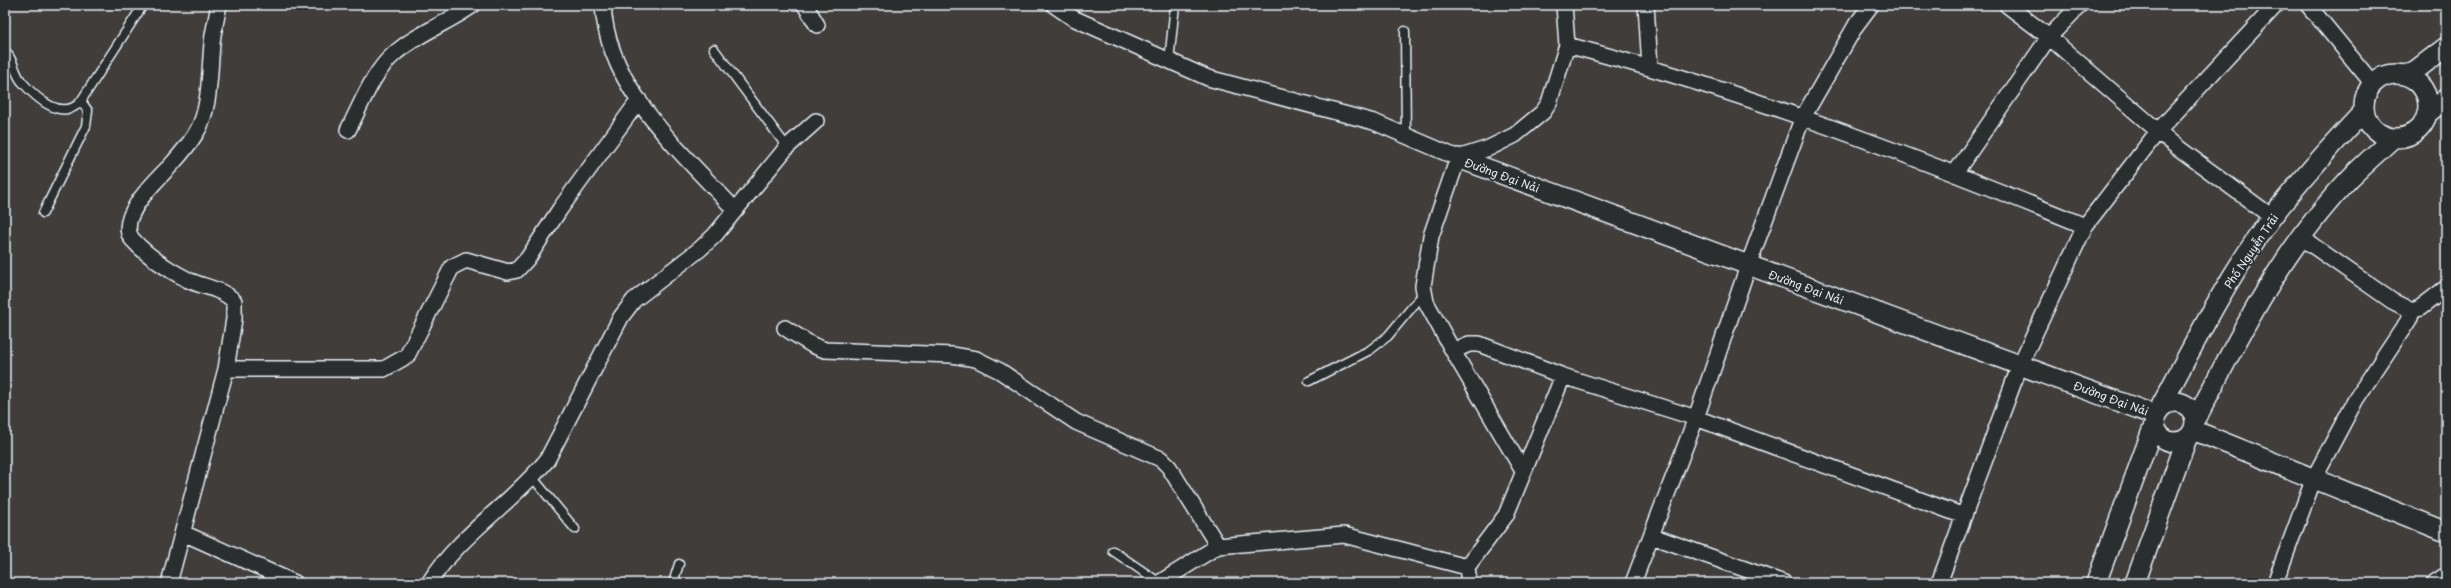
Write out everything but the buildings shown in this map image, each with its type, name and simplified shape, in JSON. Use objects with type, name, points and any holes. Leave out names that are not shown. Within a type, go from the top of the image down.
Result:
[{"type":"street","points":[[169,583],[226,369],[234,319],[234,300],[228,294],[187,279],[141,249],[130,237],[129,224],[137,204],[153,182],[173,163],[197,131],[207,99],[213,35],[219,5]]},
{"type":"street","points":[[348,130],[380,72],[394,54],[432,28],[454,18],[473,5]]},
{"type":"street","points":[[603,5],[606,31],[611,45],[639,100],[652,119],[734,210]]},
{"type":"street","points":[[805,5],[817,25]]},
{"type":"street","points":[[1054,5],[1073,18],[1208,78],[1374,122],[1458,158],[1502,142],[1536,120],[1549,103],[1567,45],[1564,5]]},
{"type":"street","points":[[1646,5],[1650,67]]},
{"type":"street","points":[[1633,583],[1696,418],[1748,266],[1802,119],[1856,25],[1871,5]]},
{"type":"street","points":[[2007,5],[2049,37],[2173,144],[2272,217]]},
{"type":"street","points":[[1956,173],[2049,37],[2080,5]]},
{"type":"street","points":[[1939,583],[2020,365],[2085,226],[2158,130],[2276,5]]},
{"type":"street","points":[[2308,5],[2372,84]]},
{"type":"street","points":[[1567,45],[1650,67],[1802,119],[1956,173],[2085,226]]},
{"type":"street","points":[[2406,75],[2416,70],[2446,46]]},
{"type":"street","points":[[2428,113],[2429,103],[2424,90],[2415,79],[2406,75],[2388,74],[2372,84],[2365,96],[2364,111],[2374,129],[2382,135],[2392,138],[2411,135],[2419,129],[2428,113],[2446,99]]},
{"type":"street","points":[[226,369],[384,369],[394,365],[407,356],[415,343],[452,268],[466,260],[508,272],[516,270],[528,258],[560,208],[639,100]]},
{"type":"street","name":"Phố Nguyễn Trãi","points":[[2096,583],[2157,415],[2212,310],[2272,217],[2323,154],[2364,111]]},
{"type":"street","points":[[429,583],[441,564],[533,478],[548,460],[621,317],[634,300],[700,249],[787,147],[816,120]]},
{"type":"street","points":[[2135,583],[2192,430],[2243,327],[2272,280],[2302,238],[2350,178],[2392,138]]},
{"type":"street","points":[[1458,158],[1431,236],[1423,294],[1453,351],[1523,470]]},
{"type":"street","name":"Đường Đại Nải","points":[[1458,158],[1748,266],[2157,415]]},
{"type":"street","points":[[2302,238],[2392,301],[2412,311],[2420,308],[2446,288]]},
{"type":"street","points":[[2275,583],[2314,478],[2356,399],[2410,318],[2412,311]]},
{"type":"street","points":[[785,328],[812,345],[825,350],[952,355],[976,360],[1000,371],[1076,422],[1161,459],[1169,467],[1218,546]]},
{"type":"street","points":[[1453,351],[1473,343],[1563,376],[1696,418],[1964,516]]},
{"type":"street","points":[[1469,583],[1467,567],[1506,515],[1523,470],[1563,376]]},
{"type":"street","points":[[2173,401],[2186,404],[2194,414],[2192,430],[2170,442],[2159,436],[2157,415],[2173,401]]},
{"type":"street","points":[[2192,430],[2446,532]]},
{"type":"street","points":[[183,533],[295,583]]},
{"type":"street","points":[[1160,583],[1218,546],[1344,535],[1467,567]]},
{"type":"street","points":[[1652,536],[1784,583]]},
{"type":"street","points":[[2434,583],[2446,575]]},
{"type":"lane","points":[[5,51],[13,59],[22,83],[44,102],[54,108],[66,111],[76,107],[81,101],[143,5]]},
{"type":"lane","points":[[1169,61],[1175,5]]},
{"type":"lane","points":[[1405,31],[1406,136]]},
{"type":"lane","points":[[714,49],[787,147]]},
{"type":"lane","points":[[43,213],[86,126],[88,111],[81,101]]},
{"type":"lane","points":[[1309,380],[1370,350],[1388,336],[1423,294]]},
{"type":"lane","points":[[533,478],[575,530]]},
{"type":"lane","points":[[1113,551],[1160,583]]},
{"type":"lane","points":[[673,583],[679,564]]}]
